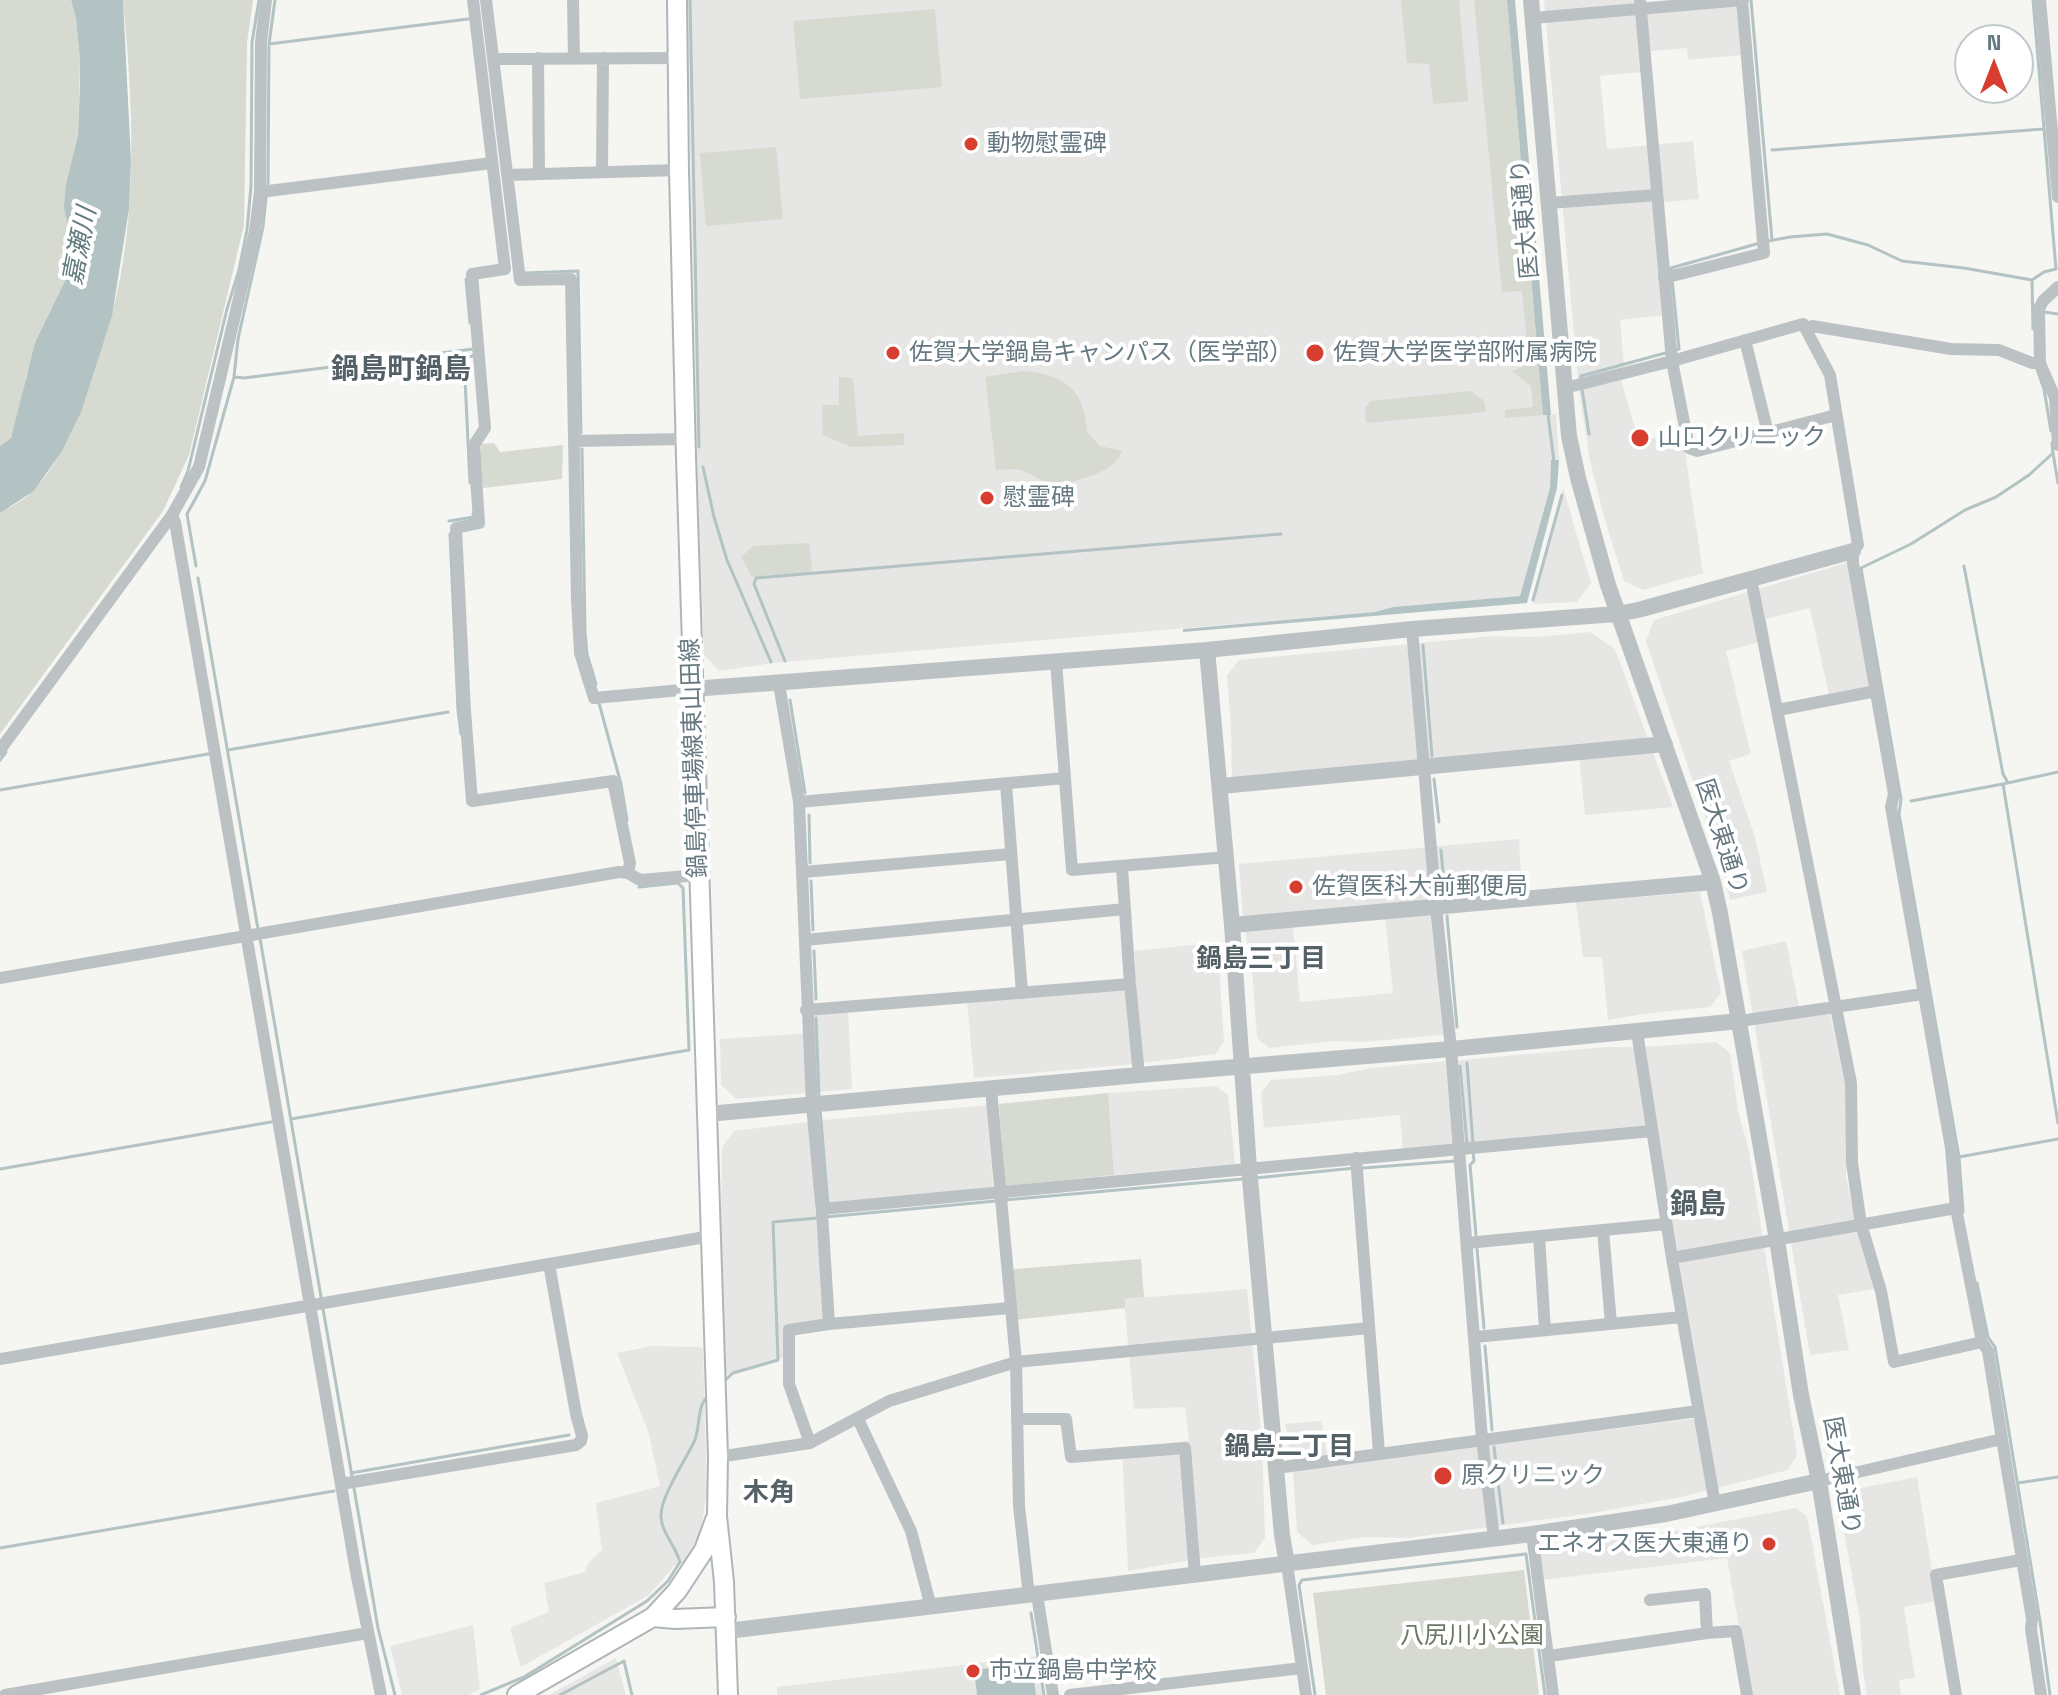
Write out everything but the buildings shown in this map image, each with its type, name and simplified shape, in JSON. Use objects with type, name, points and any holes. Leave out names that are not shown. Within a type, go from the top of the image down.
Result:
[{"type":"main road","name":"鍋島停車場線東山田線","points":[[677,0],[692,689],[718,1457],[717,1516],[728,1695]]},
{"type":"main road","name":"鍋島停車場線東山田線","points":[[517,1695],[653,1617],[677,1591],[704,1550],[717,1516]]},
{"type":"main road","points":[[653,1617],[726,1624]]},
{"type":"street","points":[[0,750],[172,515],[199,467],[255,231],[260,192],[261,42],[266,0]]},
{"type":"street","points":[[473,0],[505,269],[472,274],[485,428],[474,445],[479,523],[456,528],[472,801],[613,781],[630,863],[628,873]]},
{"type":"street","points":[[486,0],[520,280],[571,279],[579,640],[594,698],[1617,614],[1853,551],[1858,545],[1830,375],[1803,324],[1671,355],[1576,385]]},
{"type":"street","points":[[573,0],[574,58]]},
{"type":"street","name":"医大東通り","points":[[1531,0],[1549,203],[1576,385],[1569,436],[1617,614],[1713,882],[1740,1021],[1853,1695]]},
{"type":"street","points":[[1533,18],[1640,4],[1742,0],[1764,253],[1669,277]]},
{"type":"street","points":[[2040,0],[2058,197]]},
{"type":"street","points":[[1640,4],[1657,195],[1669,277],[1671,355],[1689,448],[1697,451],[1836,415]]},
{"type":"street","points":[[538,58],[539,174]]},
{"type":"street","points":[[602,172],[603,58]]},
{"type":"street","points":[[493,59],[678,58]]},
{"type":"street","points":[[260,192],[492,163]]},
{"type":"street","points":[[507,175],[679,170]]},
{"type":"street","points":[[1549,203],[1657,195]]},
{"type":"street","points":[[2058,287],[2039,309],[2036,363],[2055,398],[2058,445]]},
{"type":"street","points":[[1806,329],[1812,326],[1951,349],[1999,350],[2036,363]]},
{"type":"street","points":[[1745,340],[1768,433]]},
{"type":"street","points":[[574,441],[685,439]]},
{"type":"street","points":[[172,515],[341,1484],[381,1695]]},
{"type":"street","points":[[1853,551],[1894,794],[1891,807],[1951,1148],[1956,1208],[1982,1342],[1988,1351],[2032,1619],[2041,1695]]},
{"type":"street","points":[[1751,579],[1851,1083],[1852,1163],[1861,1224],[1881,1291],[1894,1362],[1982,1342]]},
{"type":"street","points":[[1412,629],[1451,1049],[1482,1439],[1494,1538]]},
{"type":"street","points":[[1207,650],[1221,786],[1250,1174],[1282,1535],[1306,1695]]},
{"type":"street","points":[[1056,661],[1072,870],[1227,857]]},
{"type":"street","points":[[779,684],[799,802],[806,1010],[829,1324]]},
{"type":"street","points":[[1778,710],[1876,691]]},
{"type":"street","points":[[1221,786],[1665,744]]},
{"type":"street","points":[[799,802],[1065,778]]},
{"type":"street","points":[[1006,784],[1022,993]]},
{"type":"street","points":[[803,872],[1011,854]]},
{"type":"street","points":[[1122,867],[1139,1075]]},
{"type":"street","points":[[0,978],[619,872],[640,880],[699,875]]},
{"type":"street","points":[[1232,925],[1713,882]]},
{"type":"street","points":[[805,940],[1125,909]]},
{"type":"street","points":[[806,1010],[1130,984]]},
{"type":"street","points":[[707,1114],[1637,1032],[1740,1021],[1923,994]]},
{"type":"street","points":[[1637,1032],[1666,1224],[1715,1504]]},
{"type":"street","points":[[991,1089],[1016,1362],[1019,1506],[1053,1695]]},
{"type":"street","points":[[822,1214],[1460,1155],[1478,1147],[1652,1131]]},
{"type":"street","points":[[1356,1165],[1379,1453]]},
{"type":"street","points":[[1672,1258],[1956,1208]]},
{"type":"street","points":[[1467,1243],[1666,1224]]},
{"type":"street","points":[[1603,1230],[1611,1324]]},
{"type":"street","points":[[0,1359],[711,1236]]},
{"type":"street","points":[[1539,1236],[1545,1330]]},
{"type":"street","points":[[341,1484],[576,1445],[581,1441],[549,1264]]},
{"type":"street","points":[[810,1443],[789,1384],[789,1330],[1010,1308]]},
{"type":"street","points":[[1475,1337],[1682,1317]]},
{"type":"street","points":[[718,1457],[810,1443],[889,1401],[1016,1362],[1369,1328]]},
{"type":"street","points":[[1276,1468],[1698,1411]]},
{"type":"street","points":[[858,1419],[911,1531],[931,1607]]},
{"type":"street","points":[[1017,1419],[1066,1419],[1071,1457],[1185,1448],[1195,1575]]},
{"type":"street","points":[[726,1624],[931,1607],[1532,1534],[1666,1514],[2002,1439]]},
{"type":"street","points":[[1532,1534],[1553,1695]]},
{"type":"street","points":[[1956,1695],[1936,1575],[2021,1560]]},
{"type":"street","points":[[1650,1600],[1705,1594],[1707,1633]]},
{"type":"street","points":[[1549,1656],[1736,1631],[1747,1695]]},
{"type":"street","points":[[5,1695],[368,1633]]},
{"type":"street","points":[[1070,1695],[1302,1668]]},
{"type":"shaded area","points":[[687,0],[1507,0],[1543,415],[1556,414],[1559,460],[1551,460],[1550,488],[1520,596],[1393,607],[1375,612],[773,663],[719,671],[704,655],[700,557],[696,557]]},
{"type":"shaded area","points":[[1544,0],[1635,0],[1636,3],[1737,0],[1742,55],[1688,60],[1687,48],[1641,52],[1642,72],[1600,76],[1607,149],[1693,141],[1699,199],[1654,203],[1664,315],[1620,320],[1624,365],[1621,379],[1639,442],[1682,431],[1703,573],[1643,590],[1624,581],[1590,461],[1579,390]]},
{"type":"shaded area","points":[[1563,488],[1591,583],[1577,602],[1533,604]]},
{"type":"shaded area","points":[[1849,562],[1870,687],[1829,695],[1810,608],[1766,619],[1770,639],[1726,651],[1751,754],[1729,761],[1755,837],[1767,892],[1730,900],[1646,641],[1654,620]]},
{"type":"shaded area","points":[[1590,632],[1615,649],[1673,807],[1585,815],[1578,747],[1232,778],[1227,675],[1239,660],[1494,636],[1535,637]]},
{"type":"shaded area","points":[[1519,839],[1522,892],[1292,914],[1300,1002],[1393,993],[1385,919],[1434,914],[1443,1035],[1269,1048],[1257,1038],[1239,864]]},
{"type":"shaded area","points":[[1700,892],[1721,993],[1710,1007],[1608,1020],[1602,957],[1583,957],[1576,902]]},
{"type":"shaded area","points":[[1786,941],[1801,1017],[1830,1013],[1847,1092],[1846,1177],[1875,1289],[1838,1295],[1849,1350],[1810,1355],[1742,951]]},
{"type":"shaded area","points":[[1220,942],[1224,1041],[1216,1054],[974,1078],[967,1000],[1136,987],[1134,951]]},
{"type":"shaded area","points":[[848,1011],[852,1089],[736,1099],[721,1085],[720,1039],[810,1033],[810,1014]]},
{"type":"shaded area","points":[[1716,1042],[1730,1053],[1738,1111],[1749,1151],[1797,1455],[1788,1470],[1681,1497],[1593,1513],[1408,1538],[1366,1537],[1312,1545],[1297,1532],[1293,1472],[1285,1424],[1321,1421],[1329,1466],[1706,1417],[1656,1126],[1403,1151],[1400,1115],[1264,1128],[1261,1093],[1271,1080],[1606,1047]]},
{"type":"shaded area","points":[[1216,1086],[1228,1095],[1235,1164],[1114,1175],[1108,1093]]},
{"type":"shaded area","points":[[987,1105],[993,1187],[815,1204],[825,1320],[785,1326],[786,1357],[726,1375],[721,1235],[722,1147],[734,1131]]},
{"type":"shaded area","points":[[1247,1289],[1262,1442],[1265,1538],[1254,1553],[1202,1558],[1128,1571],[1122,1448],[1189,1441],[1185,1407],[1134,1409],[1124,1299]]},
{"type":"shaded area","points":[[652,1346],[703,1349],[707,1492],[700,1533],[685,1563],[675,1565],[649,1595],[521,1667],[510,1628],[549,1612],[544,1583],[585,1572],[588,1563],[602,1550],[596,1503],[660,1486],[649,1434],[617,1353]]},
{"type":"shaded area","points":[[1917,1477],[1937,1601],[1904,1607],[1915,1678],[1899,1680],[1901,1695],[1867,1695],[1860,1620],[1839,1504],[1850,1490]]},
{"type":"shaded area","points":[[1796,1508],[1807,1516],[1840,1695],[1751,1695],[1727,1558],[1542,1580],[1539,1555],[1542,1549],[1664,1533]]},
{"type":"shaded area","points":[[473,1625],[480,1689],[469,1695],[402,1695],[390,1646]]},
{"type":"shaded area","name":"市立鍋島中学校","points":[[1037,1656],[1043,1695],[777,1695],[777,1687]]},
{"type":"shaded area","points":[[616,1658],[626,1695],[549,1695]]},
{"type":"green space","points":[[0,0],[71,0],[80,61],[78,135],[66,184],[74,251],[68,274],[26,375],[11,438],[0,446]]},
{"type":"green space","points":[[123,0],[253,0],[247,43],[244,225],[189,455],[163,511],[0,734],[0,513],[32,493],[65,445],[91,380],[120,279],[130,200],[131,159]]},
{"type":"green space","points":[[1401,0],[1459,0],[1468,101],[1433,104],[1429,64],[1407,63]]},
{"type":"green space","points":[[1474,0],[1507,0],[1543,415],[1505,418],[1505,410],[1533,407],[1531,386],[1512,371],[1529,364],[1522,291],[1502,292]]},
{"type":"green space","points":[[935,9],[942,87],[800,99],[793,21]]},
{"type":"green space","points":[[776,147],[783,219],[706,226],[700,153]]},
{"type":"green space","points":[[1023,371],[1050,376],[1069,386],[1082,405],[1087,432],[1100,446],[1122,451],[1118,459],[1096,474],[1060,486],[1020,470],[996,470],[985,377]]},
{"type":"green space","points":[[839,377],[853,378],[858,436],[904,433],[904,445],[851,447],[823,435],[822,405],[839,405]]},
{"type":"green space","points":[[1471,391],[1484,401],[1486,412],[1366,423],[1365,407],[1371,401]]},
{"type":"green space","points":[[494,443],[500,452],[563,445],[562,479],[483,488],[479,463],[481,444]]},
{"type":"green space","points":[[809,543],[812,572],[752,577],[741,557],[753,546]]},
{"type":"green space","points":[[1108,1093],[1114,1175],[1005,1186],[999,1104]]},
{"type":"green space","points":[[1141,1259],[1144,1297],[1125,1299],[1125,1308],[1014,1320],[1010,1274],[1014,1269]]},
{"type":"green space","name":"八尻川小公園","points":[[1524,1570],[1539,1695],[1326,1695],[1313,1593]]},
{"type":"water","name":"嘉瀬川","points":[[71,0],[123,0],[131,161],[129,209],[112,316],[81,412],[62,451],[34,491],[0,513],[0,446],[11,438],[35,343],[68,275],[74,251],[64,207],[66,184],[78,135],[80,84],[76,18]]},
{"type":"water","points":[[1507,0],[1515,0],[1551,415],[1543,415]]},
{"type":"water","points":[[1551,460],[1559,460],[1557,488],[1527,603],[1183,632],[1183,629],[1520,596],[1550,488]]},
{"type":"water","points":[[1032,1663],[1036,1695],[977,1695],[974,1670]]},
{"type":"waterway","points":[[181,487],[188,471],[247,230],[251,186],[252,42],[259,0]]},
{"type":"waterway","points":[[268,184],[269,44],[275,0]]},
{"type":"waterway","points":[[690,0],[699,447]]},
{"type":"waterway","points":[[1751,0],[1772,240]]},
{"type":"waterway","points":[[1768,241],[1827,234],[1868,245],[1902,261],[2032,280],[2056,269],[2033,0]]},
{"type":"waterway","points":[[269,44],[468,19]]},
{"type":"waterway","points":[[1772,150],[2043,129]]},
{"type":"waterway","points":[[196,566],[187,514],[205,481],[234,377],[238,339],[263,227],[266,198]]},
{"type":"waterway","points":[[1672,272],[1671,268],[1760,243]]},
{"type":"waterway","points":[[525,273],[578,271],[581,433]]},
{"type":"waterway","points":[[466,279],[470,323]]},
{"type":"waterway","points":[[1672,279],[1679,349],[1676,350]]},
{"type":"waterway","points":[[2032,280],[2033,329]]},
{"type":"waterway","points":[[2044,312],[2058,314]]},
{"type":"waterway","points":[[235,377],[473,349]]},
{"type":"waterway","points":[[1581,381],[1581,376],[1669,352]]},
{"type":"waterway","points":[[470,483],[464,358],[473,355]]},
{"type":"waterway","points":[[2037,369],[2044,389],[2051,431]]},
{"type":"waterway","points":[[1582,389],[1589,434]]},
{"type":"waterway","points":[[1548,414],[1554,462]]},
{"type":"waterway","points":[[1963,1212],[1959,1157],[1899,814],[1901,799],[1861,568],[1911,544],[1965,510],[1996,497],[2029,475],[2053,453],[2052,443]]},
{"type":"waterway","points":[[582,449],[585,632],[587,654],[596,684]]},
{"type":"waterway","points":[[2053,453],[2058,483]]},
{"type":"waterway","points":[[703,467],[727,560],[771,662]]},
{"type":"waterway","points":[[1533,600],[1562,495]]},
{"type":"waterway","points":[[449,521],[474,517],[473,514]]},
{"type":"waterway","points":[[450,534],[461,734]]},
{"type":"waterway","points":[[785,661],[754,584],[756,578],[1281,534]]},
{"type":"waterway","points":[[1964,566],[2003,774],[2008,783]]},
{"type":"waterway","points":[[198,578],[258,929]]},
{"type":"waterway","points":[[1423,645],[1432,756]]},
{"type":"waterway","points":[[790,700],[805,793]]},
{"type":"waterway","points":[[599,703],[621,784],[627,820]]},
{"type":"waterway","points":[[228,750],[448,712]]},
{"type":"waterway","points":[[0,760],[6,752]]},
{"type":"waterway","points":[[0,790],[208,754]]},
{"type":"waterway","points":[[1911,801],[2058,772]]},
{"type":"waterway","points":[[1434,779],[1439,822]]},
{"type":"waterway","points":[[2003,784],[2058,1123]]},
{"type":"waterway","points":[[809,815],[810,863]]},
{"type":"waterway","points":[[1441,850],[1445,895]]},
{"type":"waterway","points":[[811,881],[813,930]]},
{"type":"waterway","points":[[291,1119],[689,1050],[683,888],[678,883],[639,887]]},
{"type":"waterway","points":[[1447,916],[1457,1027]]},
{"type":"waterway","points":[[260,938],[321,1297]]},
{"type":"waterway","points":[[814,951],[816,999]]},
{"type":"waterway","points":[[816,1018],[819,1097]]},
{"type":"waterway","points":[[1467,1063],[1473,1143]]},
{"type":"waterway","points":[[1460,1066],[1467,1144]]},
{"type":"waterway","points":[[820,1109],[828,1205]]},
{"type":"waterway","points":[[0,1169],[271,1122]]},
{"type":"waterway","points":[[1959,1157],[2058,1139]]},
{"type":"waterway","points":[[1473,1150],[1474,1161],[1470,1165],[1476,1235]]},
{"type":"waterway","points":[[1363,1168],[1455,1161]]},
{"type":"waterway","points":[[1255,1178],[1355,1168]]},
{"type":"waterway","points":[[1004,1200],[1243,1179]]},
{"type":"waterway","points":[[825,1217],[996,1201]]},
{"type":"waterway","points":[[722,1383],[733,1373],[778,1360],[773,1222],[817,1218]]},
{"type":"waterway","points":[[1477,1249],[1484,1328]]},
{"type":"waterway","points":[[1977,1283],[1988,1337],[1995,1347],[2050,1695]]},
{"type":"waterway","points":[[323,1309],[352,1476]]},
{"type":"waterway","points":[[1485,1346],[1492,1430]]},
{"type":"waterway","points":[[481,1695],[524,1677],[647,1601],[668,1581],[680,1562],[663,1528],[662,1508],[694,1442],[702,1406],[708,1396]]},
{"type":"waterway","points":[[351,1473],[569,1435]]},
{"type":"waterway","points":[[1494,1447],[1503,1523]]},
{"type":"waterway","points":[[2018,1483],[2058,1477]]},
{"type":"waterway","points":[[354,1488],[378,1628],[395,1695]]},
{"type":"waterway","points":[[0,1548],[334,1491]]},
{"type":"waterway","points":[[1315,1695],[1299,1585],[1302,1580],[1526,1554],[1545,1695]]},
{"type":"waterway","points":[[1031,1613],[1044,1695]]},
{"type":"waterway","points":[[560,1695],[624,1661],[632,1695]]},
{"type":"place","name":"動物慰霊碑","points":[[971,144]]},
{"type":"place","name":"佐賀大学鍋島キャンパス（医学部）","points":[[893,353]]},
{"type":"place","name":"佐賀大学医学部附属病院","points":[[1315,353]]},
{"type":"place","name":"山口クリニック","points":[[1640,438]]},
{"type":"place","name":"慰霊碑","points":[[987,498]]},
{"type":"place","name":"佐賀医科大前郵便局","points":[[1296,887]]},
{"type":"place","name":"原クリニック","points":[[1443,1476]]},
{"type":"place","name":"エネオス医大東通り","points":[[1769,1544]]},
{"type":"place","name":"市立鍋島中学校","points":[[973,1671]]},
{"type":"district","name":"鍋島町鍋島","points":[[401,370]]},
{"type":"district","name":"鍋島三丁目","points":[[1261,960]]},
{"type":"district","name":"鍋島","points":[[1698,1205]]},
{"type":"district","name":"鍋島二丁目","points":[[1289,1448]]},
{"type":"district","name":"木角","points":[[769,1494]]}]
